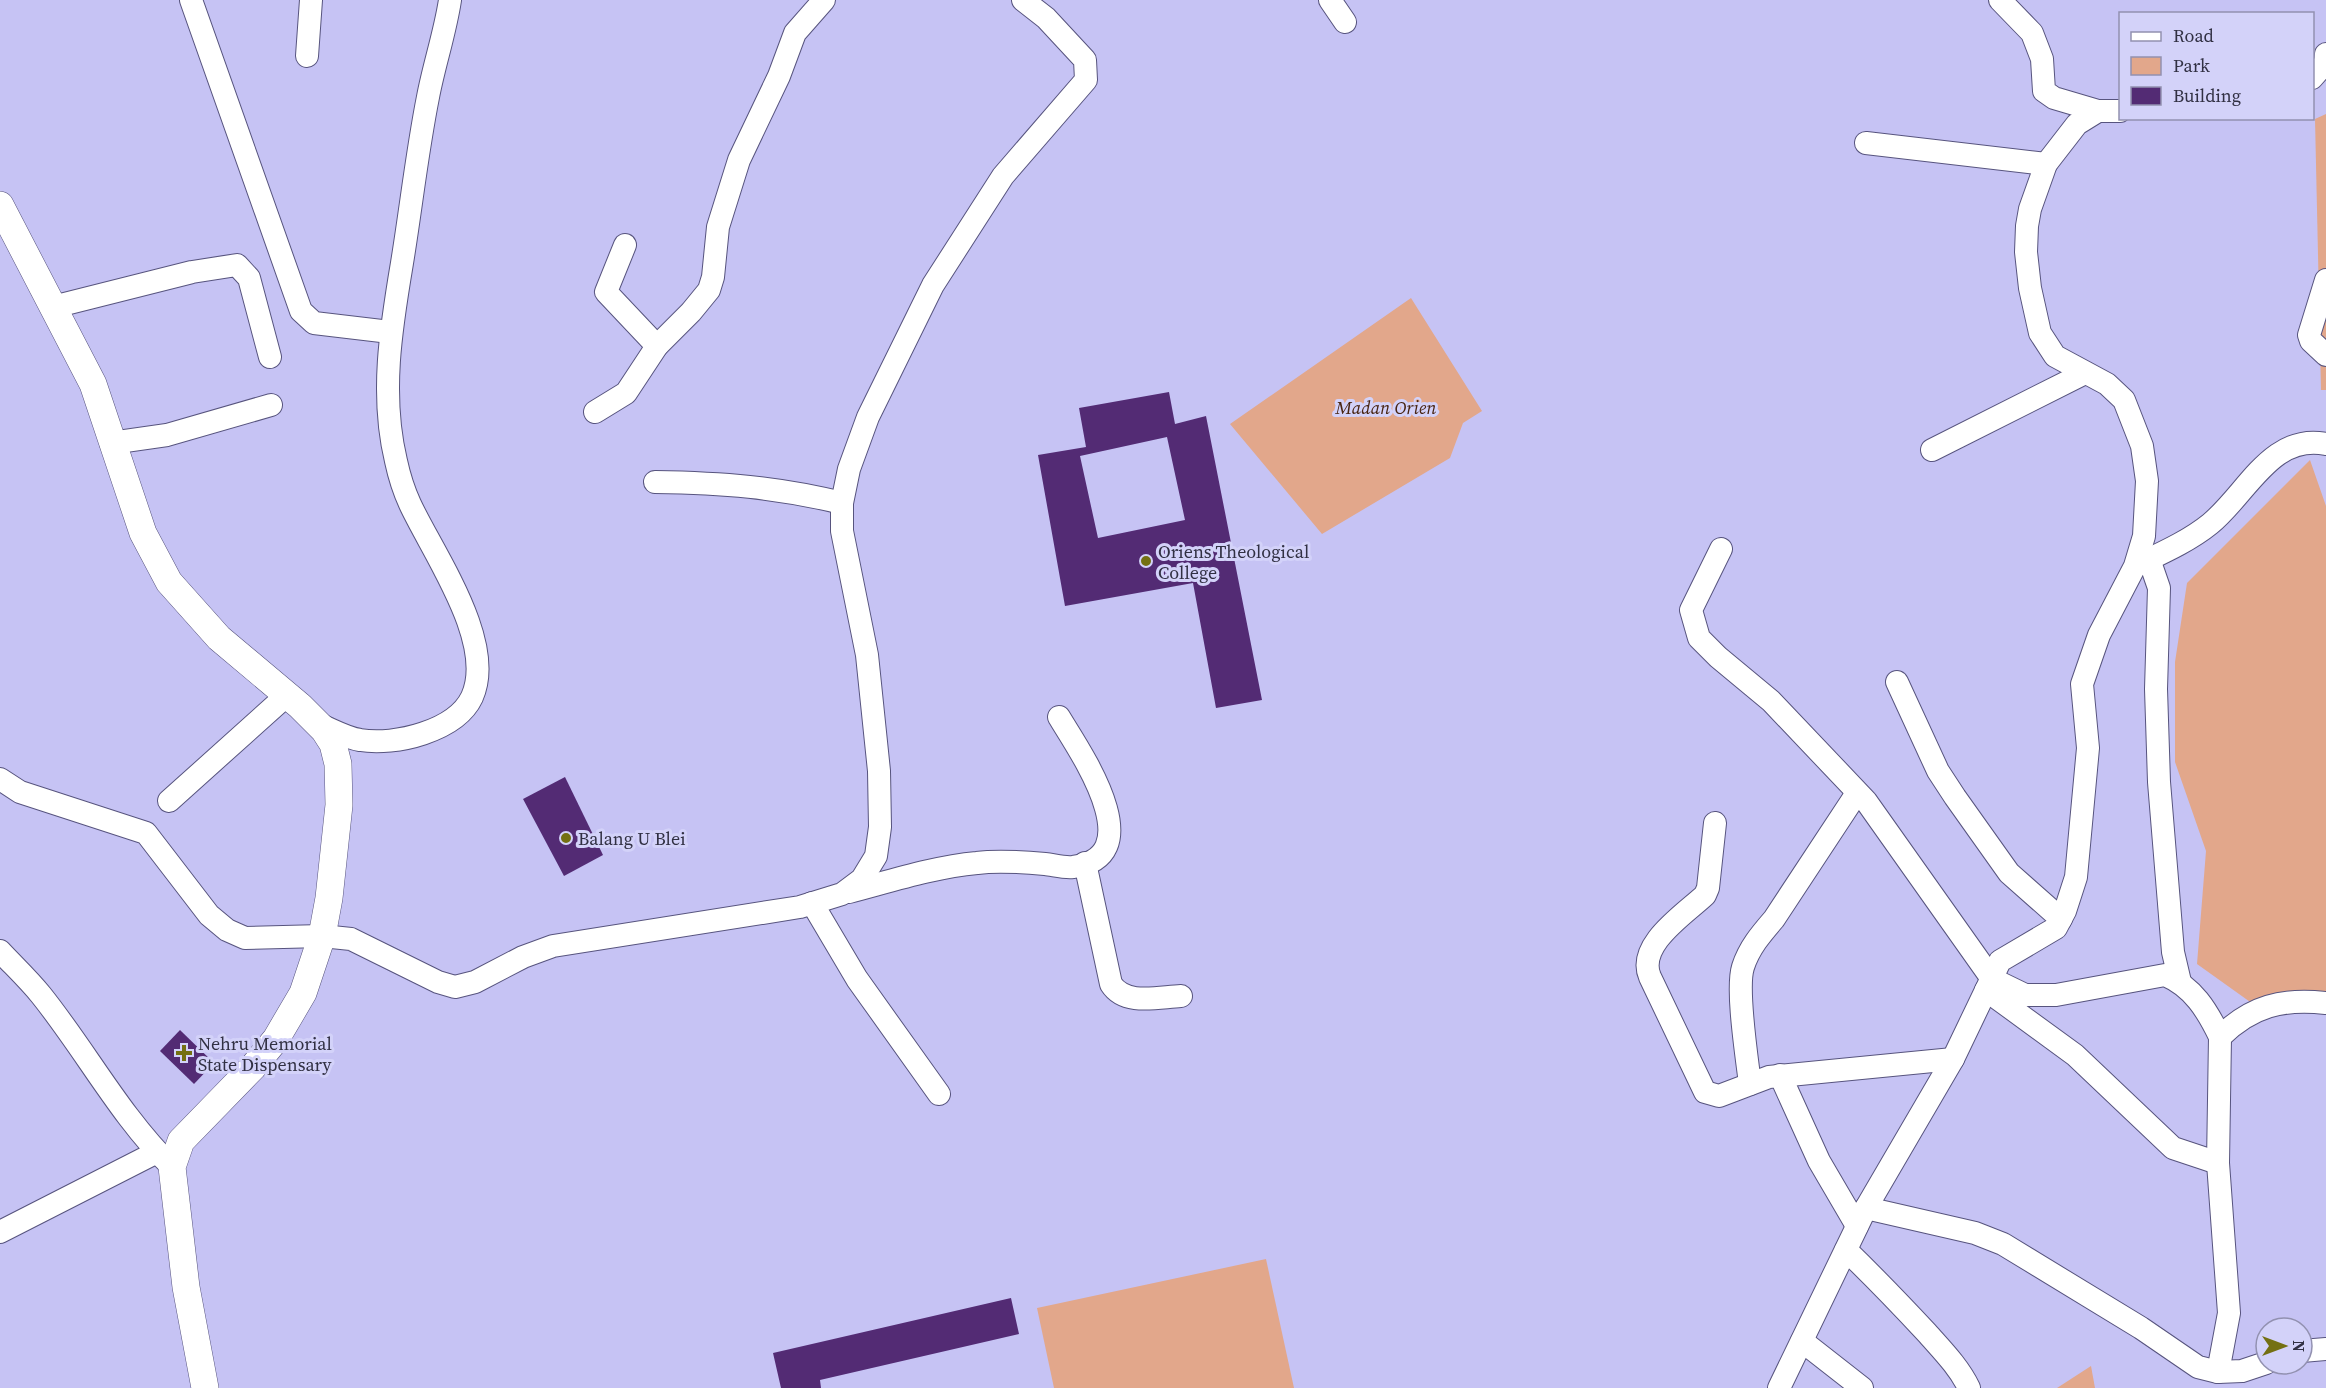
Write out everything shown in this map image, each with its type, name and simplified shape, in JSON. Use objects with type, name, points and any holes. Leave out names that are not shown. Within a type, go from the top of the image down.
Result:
[{"type":"street","points":[[191,0],[301,311],[314,323],[390,332]]},
{"type":"street","points":[[307,56],[311,0]]},
{"type":"street","points":[[318,724],[360,740],[420,734],[446,724],[462,712],[472,695],[478,672],[473,640],[459,600],[409,502],[396,460],[389,390],[390,332],[427,100],[450,0]]},
{"type":"street","points":[[595,412],[627,393],[657,346],[709,290],[713,277],[718,227],[739,160],[779,76],[795,33],[824,0]]},
{"type":"street","points":[[842,894],[862,879],[876,856],[880,826],[879,771],[870,681],[842,531],[842,503],[849,469],[868,417],[933,285],[1003,176],[1086,80],[1085,60],[1046,18],[1023,0]]},
{"type":"street","points":[[1329,0],[1345,22]]},
{"type":"street","points":[[2000,0],[2035,40],[2042,59],[2044,91],[2054,98],[2098,111],[2119,111]]},
{"type":"street","points":[[2318,79],[2326,54]]},
{"type":"street","points":[[1779,1388],[1862,1217],[1953,1059],[2000,962],[2056,928],[2076,877],[2088,748],[2082,684],[2099,635],[2142,562],[2147,492],[2142,446],[2124,400],[2107,384],[2055,356],[2040,333],[2030,288],[2026,252],[2030,209],[2046,164],[2077,124],[2098,111]]},
{"type":"street","points":[[1866,143],[2046,164]]},
{"type":"street","points":[[0,205],[93,384],[143,533],[169,582],[219,639],[287,695],[318,724],[333,744],[338,764],[339,805],[335,856],[322,936],[303,993],[276,1039],[254,1067],[164,1159],[0,1232]]},
{"type":"street","points":[[625,245],[606,292],[657,346]]},
{"type":"street","points":[[53,307],[192,272],[237,266],[249,278],[270,357]]},
{"type":"street","points":[[2326,280],[2309,335],[2315,346],[2326,355]]},
{"type":"street","points":[[1932,450],[2085,372]]},
{"type":"street","points":[[111,443],[167,435],[271,405]]},
{"type":"street","points":[[2142,562],[2210,524],[2278,453],[2301,443],[2326,444]]},
{"type":"street","points":[[655,482],[753,486],[787,490],[842,503]]},
{"type":"street","points":[[1721,549],[1691,610],[1699,638],[1771,701],[1857,793],[1989,985],[2075,1055],[2173,1148],[2218,1163]]},
{"type":"street","points":[[2142,562],[2159,588],[2156,689],[2159,782],[2173,952],[2180,982]]},
{"type":"street","points":[[1897,682],[1938,771],[1955,797],[2009,873],[2061,919]]},
{"type":"street","points":[[169,801],[287,695]]},
{"type":"street","points":[[0,779],[20,792],[146,833],[209,915],[227,930],[246,938],[322,936],[351,939],[438,982],[455,987],[475,982],[523,957],[553,946],[751,916],[977,862],[1014,862],[1072,867],[1085,863],[1105,849],[1108,838],[1108,816],[1094,775],[1059,717]]},
{"type":"street","points":[[1750,1084],[1743,1012],[1742,970],[1760,934],[1774,919],[1857,793]]},
{"type":"street","points":[[1715,823],[1708,888],[1705,895],[1657,940],[1647,963],[1647,970],[1705,1092],[1719,1096],[1780,1075],[1953,1059]]},
{"type":"street","points":[[1085,863],[1111,984],[1116,992],[1134,999],[1181,996]]},
{"type":"street","points":[[812,903],[857,979],[939,1094]]},
{"type":"street","points":[[0,951],[40,994],[93,1069],[164,1159],[205,1388]]},
{"type":"street","points":[[1989,985],[2025,995],[2055,995],[2164,975],[2180,982],[2200,1001],[2220,1037],[2218,1163],[2229,1312],[2218,1372]]},
{"type":"street","points":[[2220,1037],[2238,1019],[2272,1005],[2310,1001],[2326,1003]]},
{"type":"street","points":[[1780,1075],[1819,1161],[1862,1217],[1975,1233],[2003,1244],[2141,1328],[2198,1367],[2218,1372],[2242,1371],[2254,1367]]},
{"type":"street","points":[[1846,1250],[1884,1286],[1940,1348],[1964,1378],[1969,1388]]},
{"type":"street","points":[[1802,1341],[1862,1388]]},
{"type":"green space","points":[[2326,114],[2326,390],[2321,390],[2315,119]]},
{"type":"green space","name":"Madan Orien","points":[[1411,298],[1482,411],[1463,423],[1450,458],[1322,534],[1230,424]]},
{"type":"green space","points":[[2310,460],[2326,506],[2326,1002],[2260,1009],[2197,964],[2206,851],[2175,762],[2175,662],[2187,583]]},
{"type":"green space","points":[[1266,1259],[1294,1388],[1054,1388],[1037,1308]]},
{"type":"green space","points":[[2091,1366],[2095,1388],[2057,1388]]},
{"type":"building","name":"Oriens Theological College","points":[[1169,392],[1175,424],[1206,416],[1262,700],[1216,708],[1193,583],[1065,606],[1038,455],[1086,447],[1079,408]],"holes":[[[1167,437],[1185,520],[1098,538],[1080,456]]]},
{"type":"building","points":[[565,777],[603,855],[564,876],[523,799]]},
{"type":"building","points":[[180,1030],[214,1063],[194,1084],[160,1051]]},
{"type":"building","points":[[1011,1298],[1019,1334],[820,1380],[821,1388],[781,1388],[773,1353]]},
{"type":"place","name":"Oriens Theological College","points":[[1146,561]]},
{"type":"place","name":"Balang U Blei","points":[[566,838]]},
{"type":"place","name":"Nehru Memorial State Dispensary","points":[[184,1053]]}]
